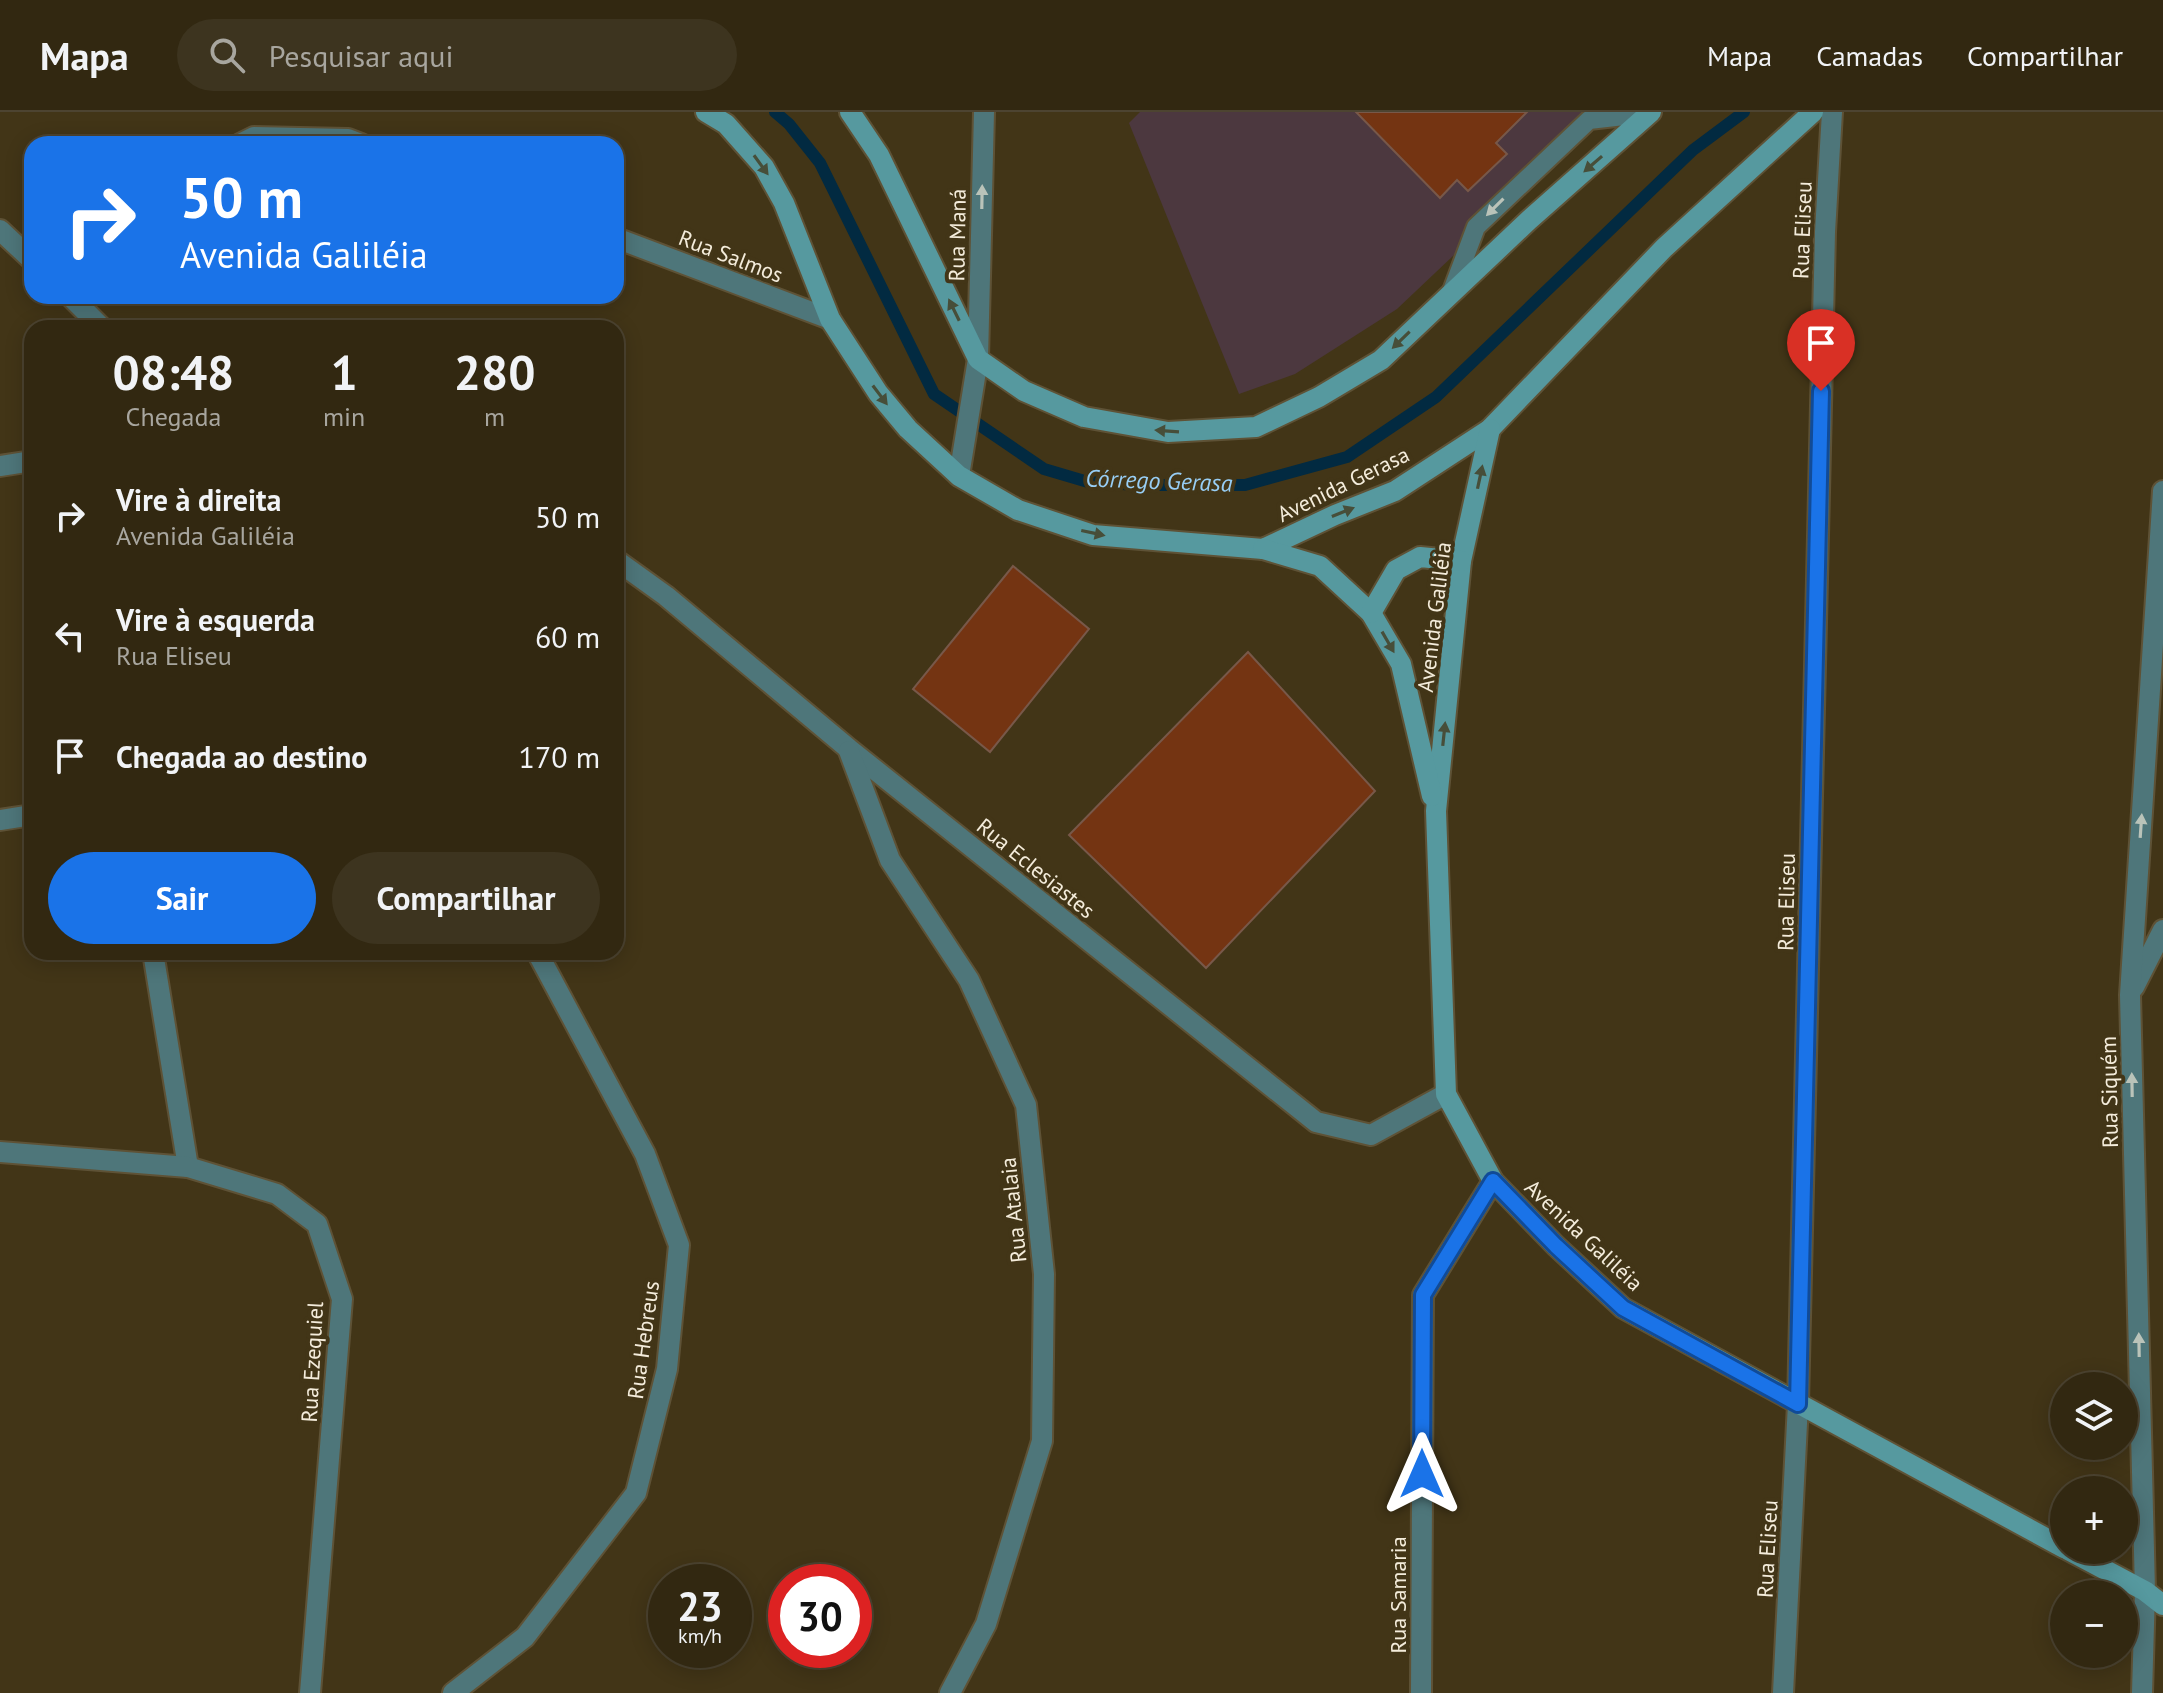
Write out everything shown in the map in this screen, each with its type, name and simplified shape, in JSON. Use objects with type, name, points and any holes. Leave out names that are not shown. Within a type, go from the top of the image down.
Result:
[{"type":"main road","name":"Avenida Gerasa","points":[[706,112],[726,124],[764,167],[784,203],[830,319],[878,393],[908,429],[959,476],[1018,510],[1093,535],[1263,549],[1395,491],[1490,429],[1664,248],[1813,112]]},
{"type":"main road","points":[[850,112],[879,155],[978,359],[1024,391],[1084,417],[1168,432],[1256,427],[1319,397],[1381,360],[1452,291],[1651,112]]},
{"type":"main road","name":"Avenida Galiléia","points":[[1490,429],[1461,561],[1436,811],[1446,1094],[1493,1181],[1556,1246],[1623,1308],[2050,1540]]},
{"type":"main road","name":"Avenida Galiléia","points":[[1263,549],[1320,566],[1371,613],[1401,664],[1436,811]]},
{"type":"main road","points":[[1371,613],[1396,570],[1420,557],[1461,561]]},
{"type":"main road","name":"Avenida Galiléia","points":[[2094,1564],[2145,1591],[2163,1605]]},
{"type":"street","name":"Rua Maná","points":[[978,359],[984,112]]},
{"type":"street","name":"Rua Eliseu","points":[[1783,1693],[1798,1404],[1825,232],[1832,112]]},
{"type":"street","points":[[0,230],[24,252]]},
{"type":"street","name":"Rua Salmos","points":[[624,241],[830,319]]},
{"type":"street","points":[[78,304],[94,320]]},
{"type":"street","points":[[959,476],[978,359]]},
{"type":"street","points":[[0,466],[24,462]]},
{"type":"street","name":"Rua Siquém","points":[[2142,1693],[2145,1591],[2130,995],[2163,491]]},
{"type":"street","name":"Rua Eclesiastes","points":[[624,566],[666,596],[849,749],[1316,1122],[1371,1135],[1446,1094]]},
{"type":"street","name":"Rua Atalaia","points":[[849,749],[890,860],[969,980],[1026,1105],[1044,1274],[1042,1441],[986,1624],[950,1693]]},
{"type":"street","points":[[0,820],[24,816]]},
{"type":"street","points":[[2130,995],[2163,930]]},
{"type":"street","points":[[154,960],[188,1167]]},
{"type":"street","name":"Rua Hebreus","points":[[453,1693],[525,1637],[636,1493],[667,1369],[679,1245],[645,1154],[541,960]]},
{"type":"street","name":"Rua Ezequiel","points":[[0,1152],[188,1167],[277,1194],[317,1224],[342,1299],[310,1693]]},
{"type":"street","name":"Rua Samaria","points":[[1421,1693],[1423,1295],[1493,1181]]},
{"type":"street","points":[[1405,1693],[1421,1652]]},
{"type":"lane","points":[[1452,291],[1476,227],[1589,120],[1651,112]]},
{"type":"shaded area","points":[[1140,112],[1605,112],[1397,309],[1295,374],[1239,394],[1129,123]]},
{"type":"building","points":[[1356,112],[1527,112],[1496,143],[1507,154],[1468,191],[1457,180],[1440,198]]},
{"type":"building","points":[[1013,566],[1089,629],[990,752],[913,689]]},
{"type":"building","points":[[1248,652],[1375,791],[1206,968],[1069,835]]},
{"type":"waterway","name":"Córrego Gerasa","points":[[775,112],[789,124],[820,163],[934,394],[1044,469],[1088,482],[1139,485],[1245,485],[1347,457],[1436,397],[1693,150],[1744,112]]},
{"type":"route","points":[[1422,1474],[1423,1295],[1493,1181],[1556,1246],[1623,1308],[1798,1404],[1821,391]]}]
